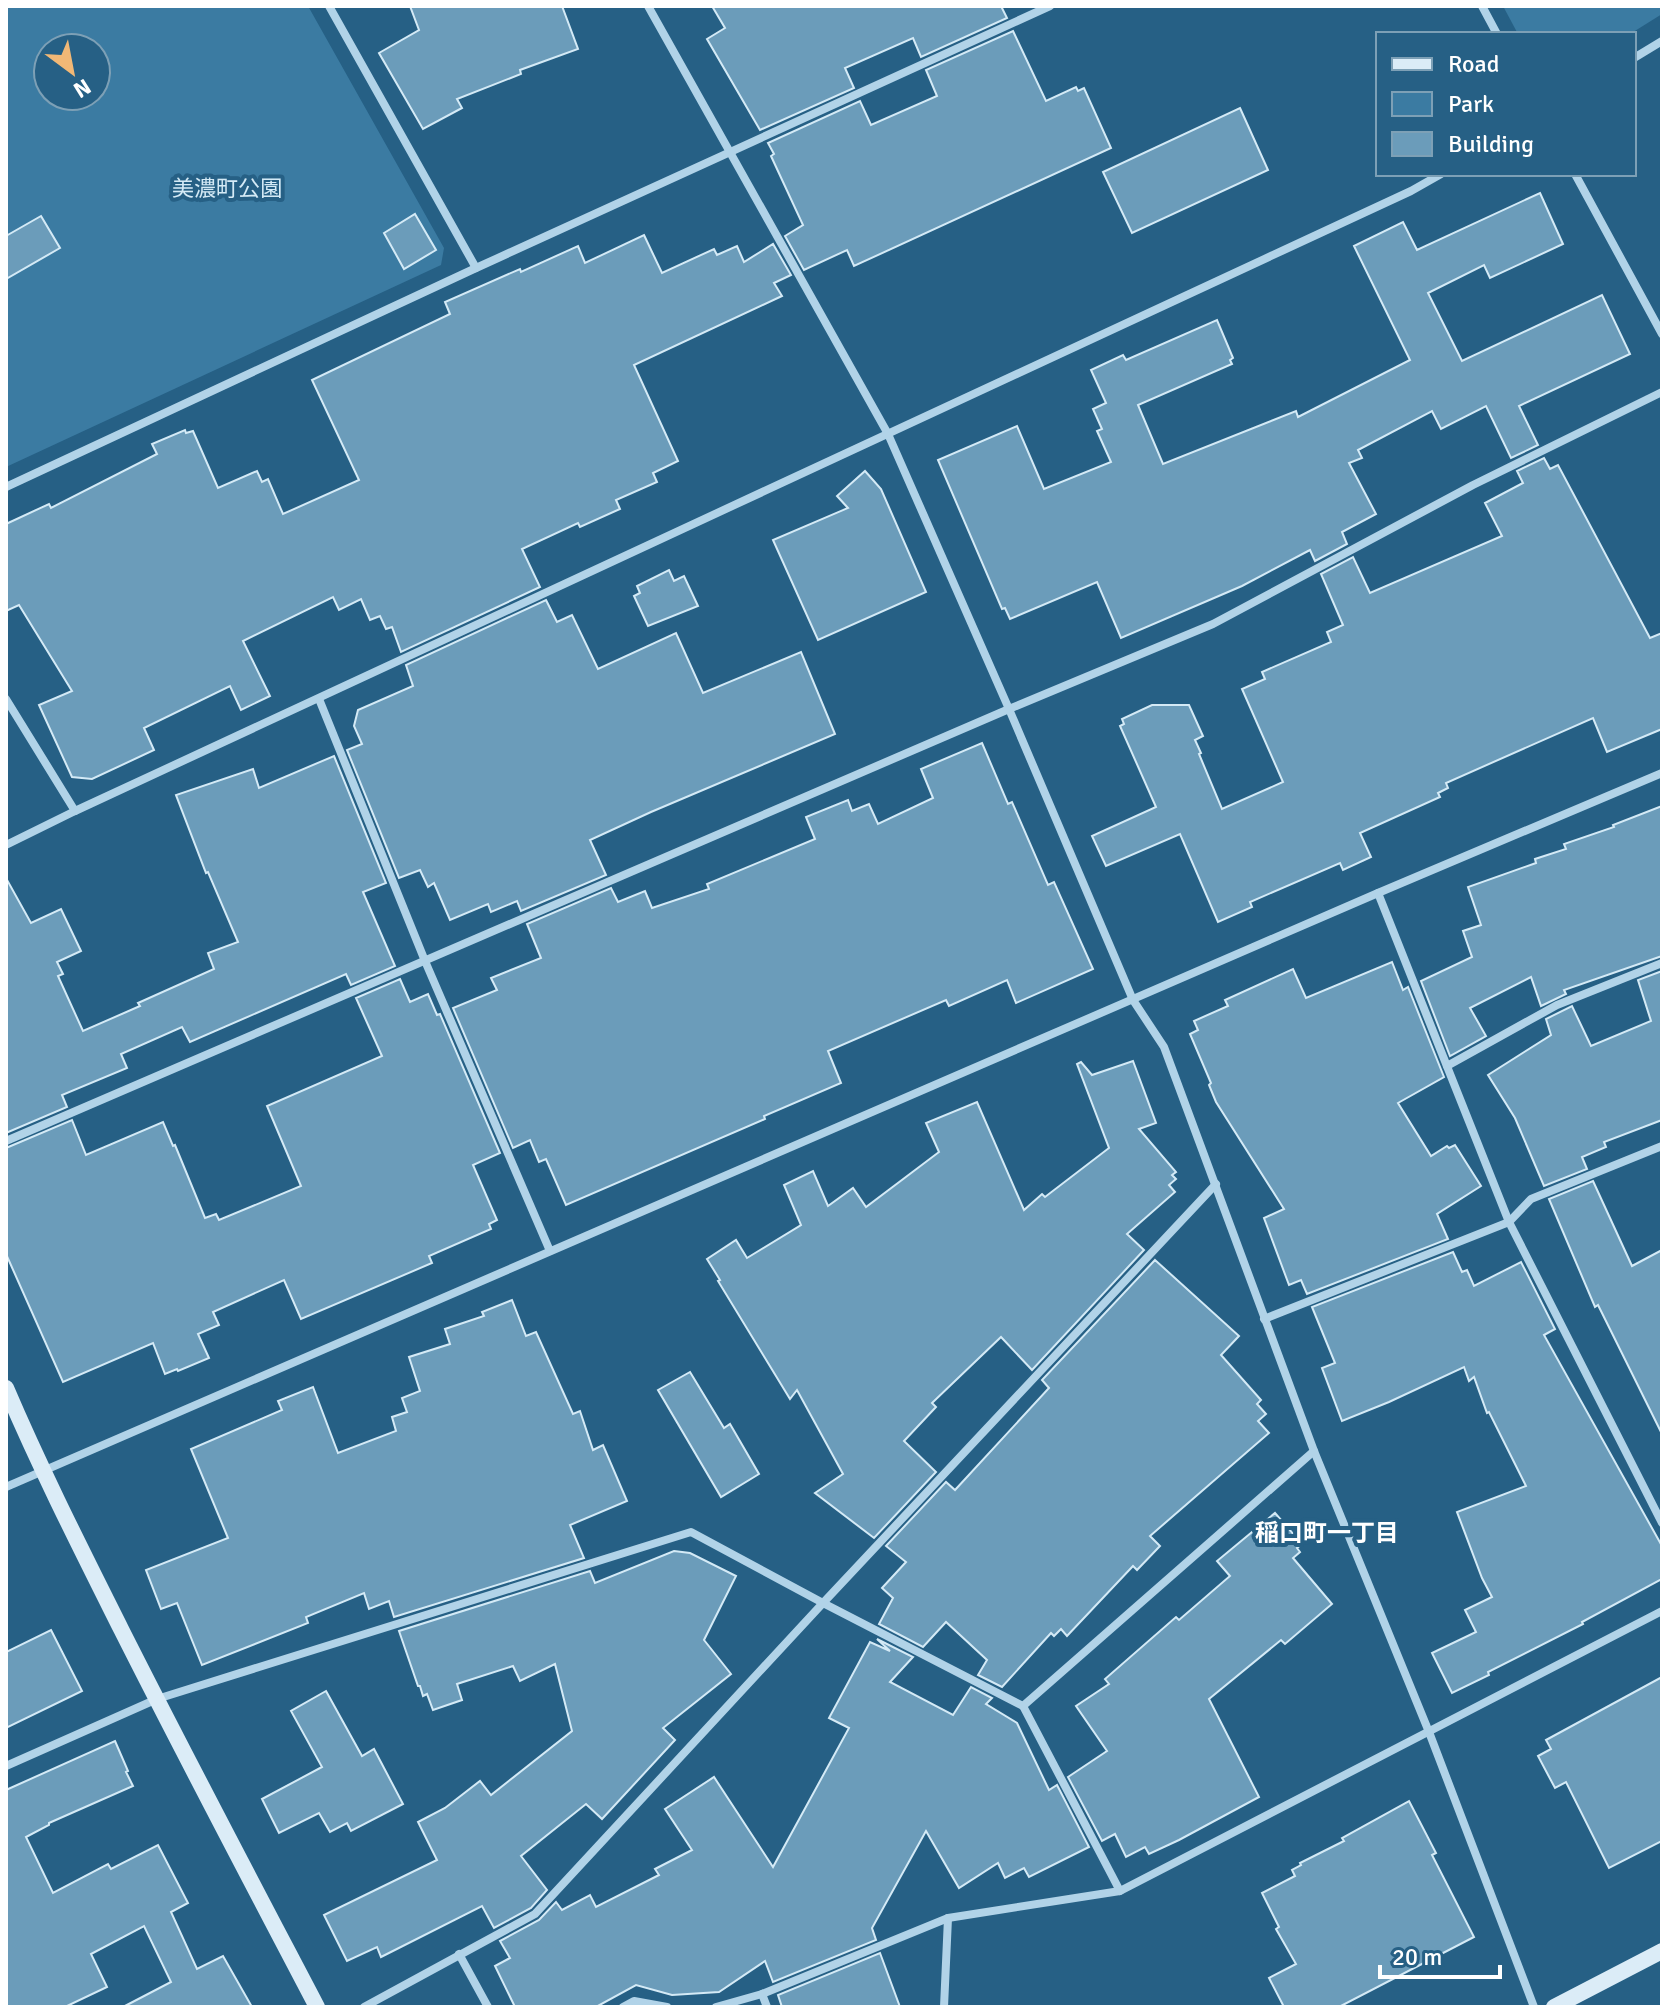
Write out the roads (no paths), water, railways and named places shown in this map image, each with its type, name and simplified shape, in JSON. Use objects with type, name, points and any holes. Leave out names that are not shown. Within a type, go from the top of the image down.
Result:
[{"type":"street","points":[[329,6],[476,268]]},
{"type":"street","points":[[648,6],[888,434],[1133,1000],[1164,1047],[1314,1451],[1429,1732],[1534,2007]]},
{"type":"street","points":[[6,487],[1050,6]]},
{"type":"street","points":[[1482,6],[1496,32]]},
{"type":"street","points":[[1636,57],[1662,41]]},
{"type":"street","points":[[6,845],[1437,176]]},
{"type":"street","points":[[1576,176],[1662,334]]},
{"type":"street","points":[[6,1141],[1213,624],[1473,485],[1662,392]]},
{"type":"street","points":[[6,699],[75,811]]},
{"type":"street","points":[[319,699],[425,961],[550,1251]]},
{"type":"street","points":[[6,1487],[1662,773]]},
{"type":"street","points":[[1378,893],[1509,1222],[1662,1523]]},
{"type":"street","points":[[1447,1066],[1557,1005],[1662,963]]},
{"type":"street","points":[[1264,1319],[1509,1222],[1531,1199],[1662,1146]]},
{"type":"street","points":[[364,2007],[535,1914],[1216,1184]]},
{"type":"street","points":[[6,1388],[42,1471],[317,2007]]},
{"type":"street","points":[[1023,1706],[1314,1451]]},
{"type":"street","points":[[6,1766],[157,1699],[691,1532],[1023,1706],[1120,1891]]},
{"type":"street","points":[[716,2007],[762,1994],[948,1918],[1120,1891],[1662,1611]]},
{"type":"street","points":[[944,2007],[948,1918]]},
{"type":"street","points":[[1554,2007],[1662,1951]]},
{"type":"street","points":[[459,1954],[488,2007]]},
{"type":"street","points":[[762,1994],[767,2007]]},
{"type":"street","points":[[623,2007],[634,2001],[667,2007]]},
{"type":"district","name":"稲口町一丁目","points":[[1327,1533]]},
{"type":"park label","name":"美濃町公園","points":[[227,188]]}]
